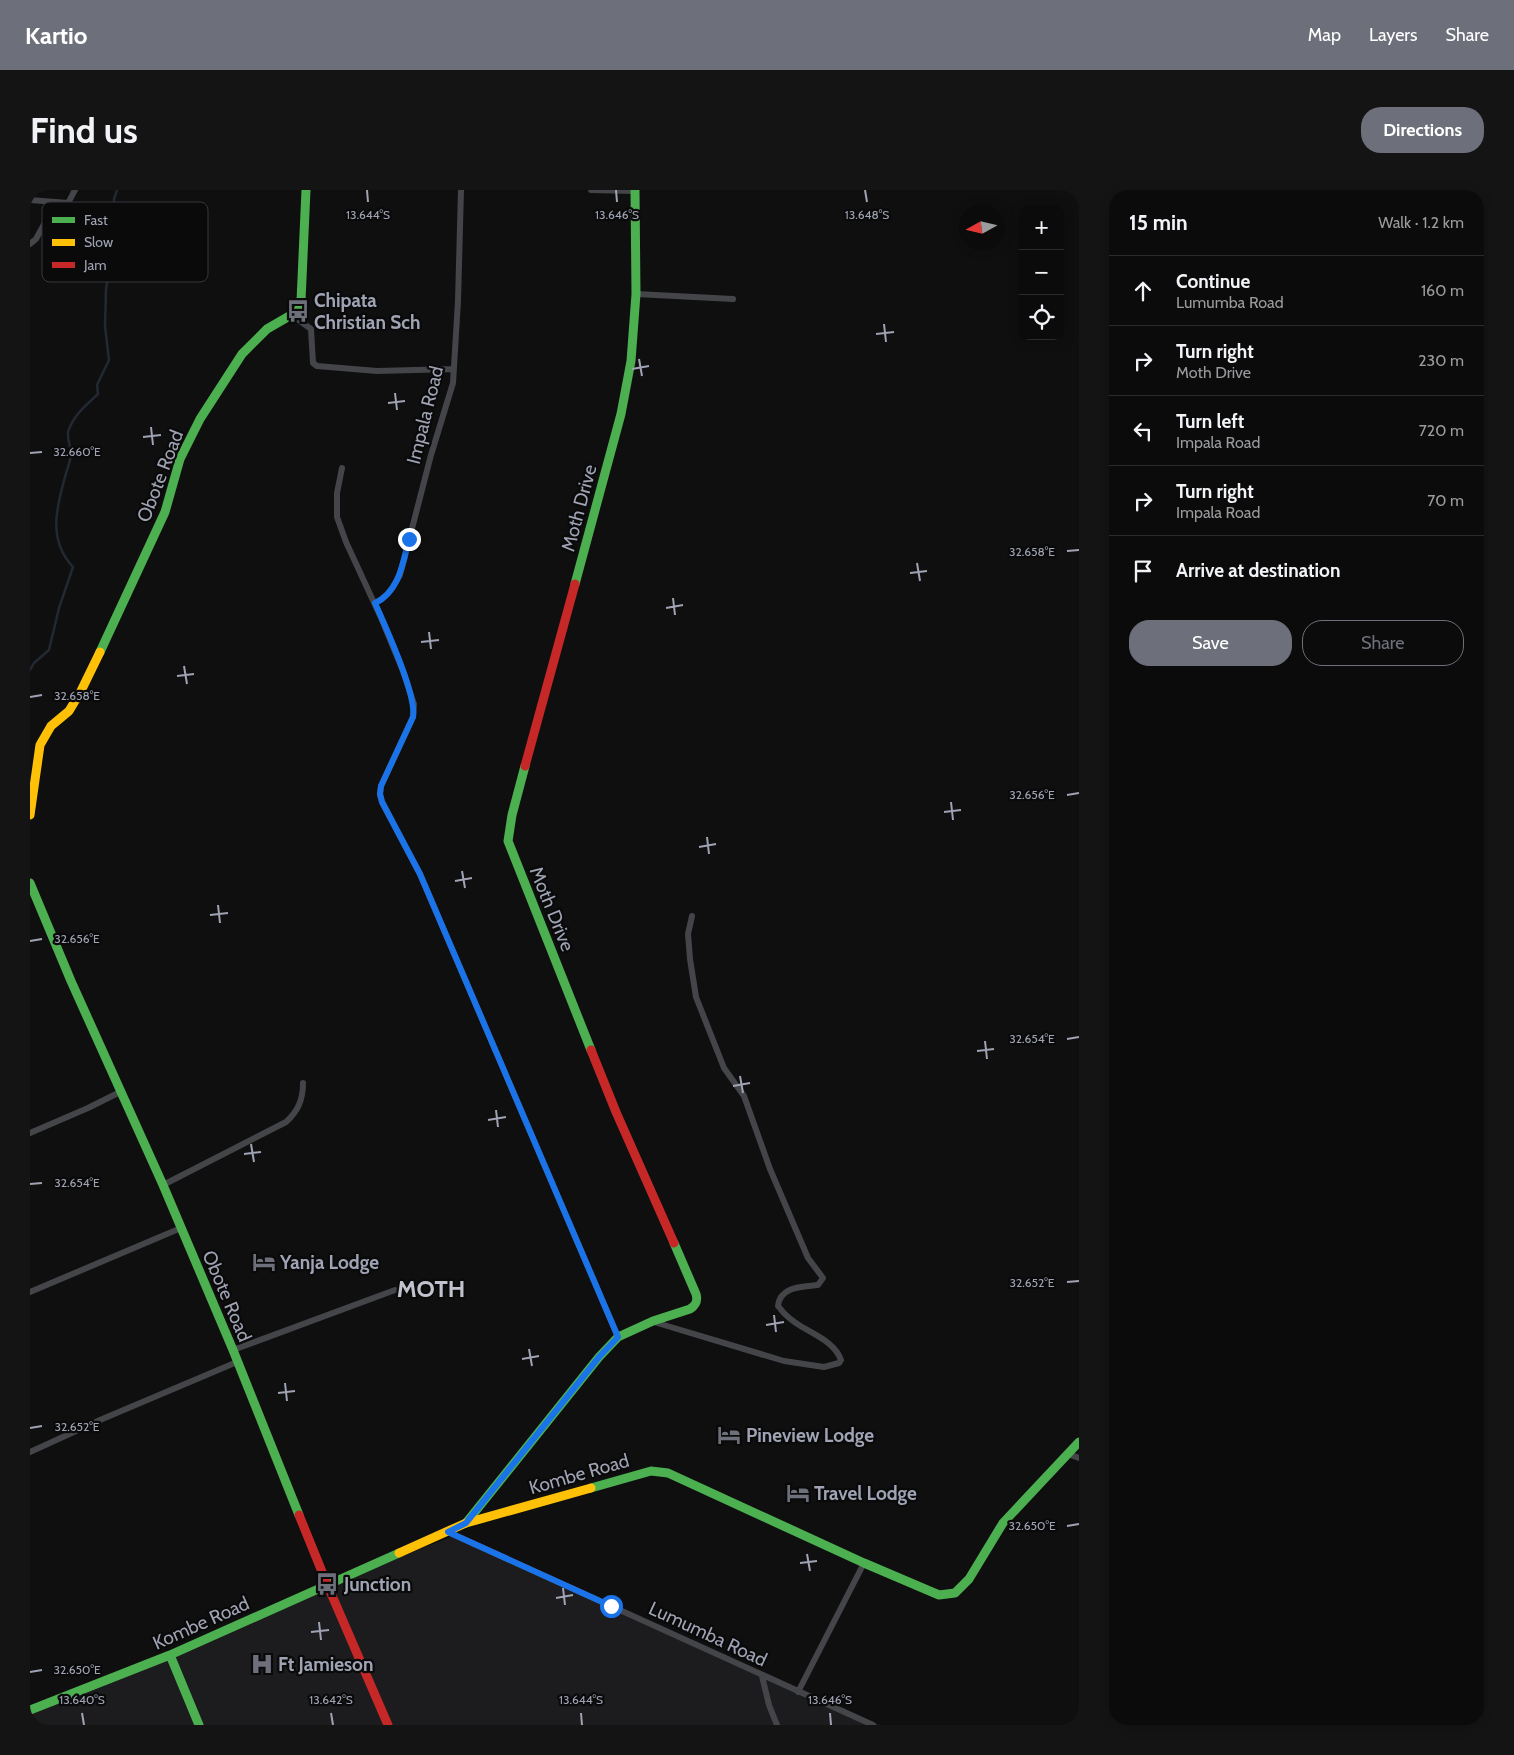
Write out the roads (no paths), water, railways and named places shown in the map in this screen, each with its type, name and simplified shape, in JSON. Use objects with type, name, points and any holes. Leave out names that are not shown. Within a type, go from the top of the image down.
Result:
[{"type":"street","points":[[69,202],[75,190]]},
{"type":"street","points":[[306,190],[301,302],[298,311],[292,315],[311,329],[313,363],[317,366],[377,370],[454,369]]},
{"type":"street","name":"Impala Road","points":[[375,603],[387,595],[400,575],[431,455],[453,383],[458,301],[461,190]]},
{"type":"street","points":[[591,190],[635,190]]},
{"type":"street","name":"Moth Drive","points":[[466,1523],[599,1357],[618,1337],[653,1321],[690,1309],[695,1306],[697,1297],[616,1112],[508,841],[512,815],[621,414],[631,360],[636,294],[635,190]]},
{"type":"street","points":[[30,200],[55,202]]},
{"type":"street","points":[[30,244],[36,239],[42,228]]},
{"type":"street","points":[[636,294],[733,299]]},
{"type":"street","name":"Obote Road","points":[[30,815],[40,745],[51,726],[69,711],[77,698],[125,601],[165,512],[180,459],[200,419],[242,354],[267,329],[292,315]]},
{"type":"street","points":[[342,468],[337,493],[337,517],[346,542],[375,603],[403,671],[415,710],[381,786],[382,802],[420,874],[618,1337]]},
{"type":"street","name":"Obote Road","points":[[30,883],[71,981],[163,1185],[327,1584],[388,1725]]},
{"type":"street","points":[[653,1321],[784,1361],[824,1367],[839,1363],[842,1360],[838,1352],[828,1343],[786,1316],[778,1306],[779,1298],[786,1290],[818,1285],[823,1278],[808,1258],[770,1169],[744,1096],[724,1068],[696,997],[688,934],[692,916]]},
{"type":"street","points":[[163,1185],[286,1122],[299,1107],[303,1094],[303,1083]]},
{"type":"street","points":[[30,1133],[122,1091]]},
{"type":"street","points":[[30,1292],[181,1228]]},
{"type":"street","points":[[232,1350],[395,1290]]},
{"type":"street","points":[[30,1452],[237,1362]]},
{"type":"street","name":"Kombe Road","points":[[30,1710],[170,1656],[466,1523],[651,1471],[668,1473],[864,1563],[939,1595],[955,1593],[969,1579],[1003,1523],[1079,1442]]},
{"type":"street","points":[[1068,1454],[1079,1458]]},
{"type":"street","name":"Lumumba Road","points":[[448,1532],[873,1725]]},
{"type":"street","points":[[798,1692],[864,1563]]},
{"type":"street","points":[[170,1656],[199,1725]]},
{"type":"street","points":[[762,1676],[769,1705],[777,1725]]},
{"type":"waterway","points":[[114,202],[117,190]]},
{"type":"waterway","points":[[30,670],[34,663],[49,650],[59,608],[73,567],[65,557],[60,546],[56,524],[57,512],[71,455],[69,429],[78,414],[98,394],[97,385],[109,360],[105,326],[107,282]]},
{"type":"place","name":"Chipata Christian Sch","points":[[298,311]]},
{"type":"place","name":"Yanja Lodge","points":[[264,1262]]},
{"type":"place","name":"Pineview Lodge","points":[[729,1435]]},
{"type":"place","name":"Travel Lodge","points":[[798,1493]]},
{"type":"place","name":"Junction","points":[[327,1584]]},
{"type":"place","name":"Ft Jamieson","points":[[262,1664]]},
{"type":"district","name":"MOTH","points":[[431,1288]]}]
